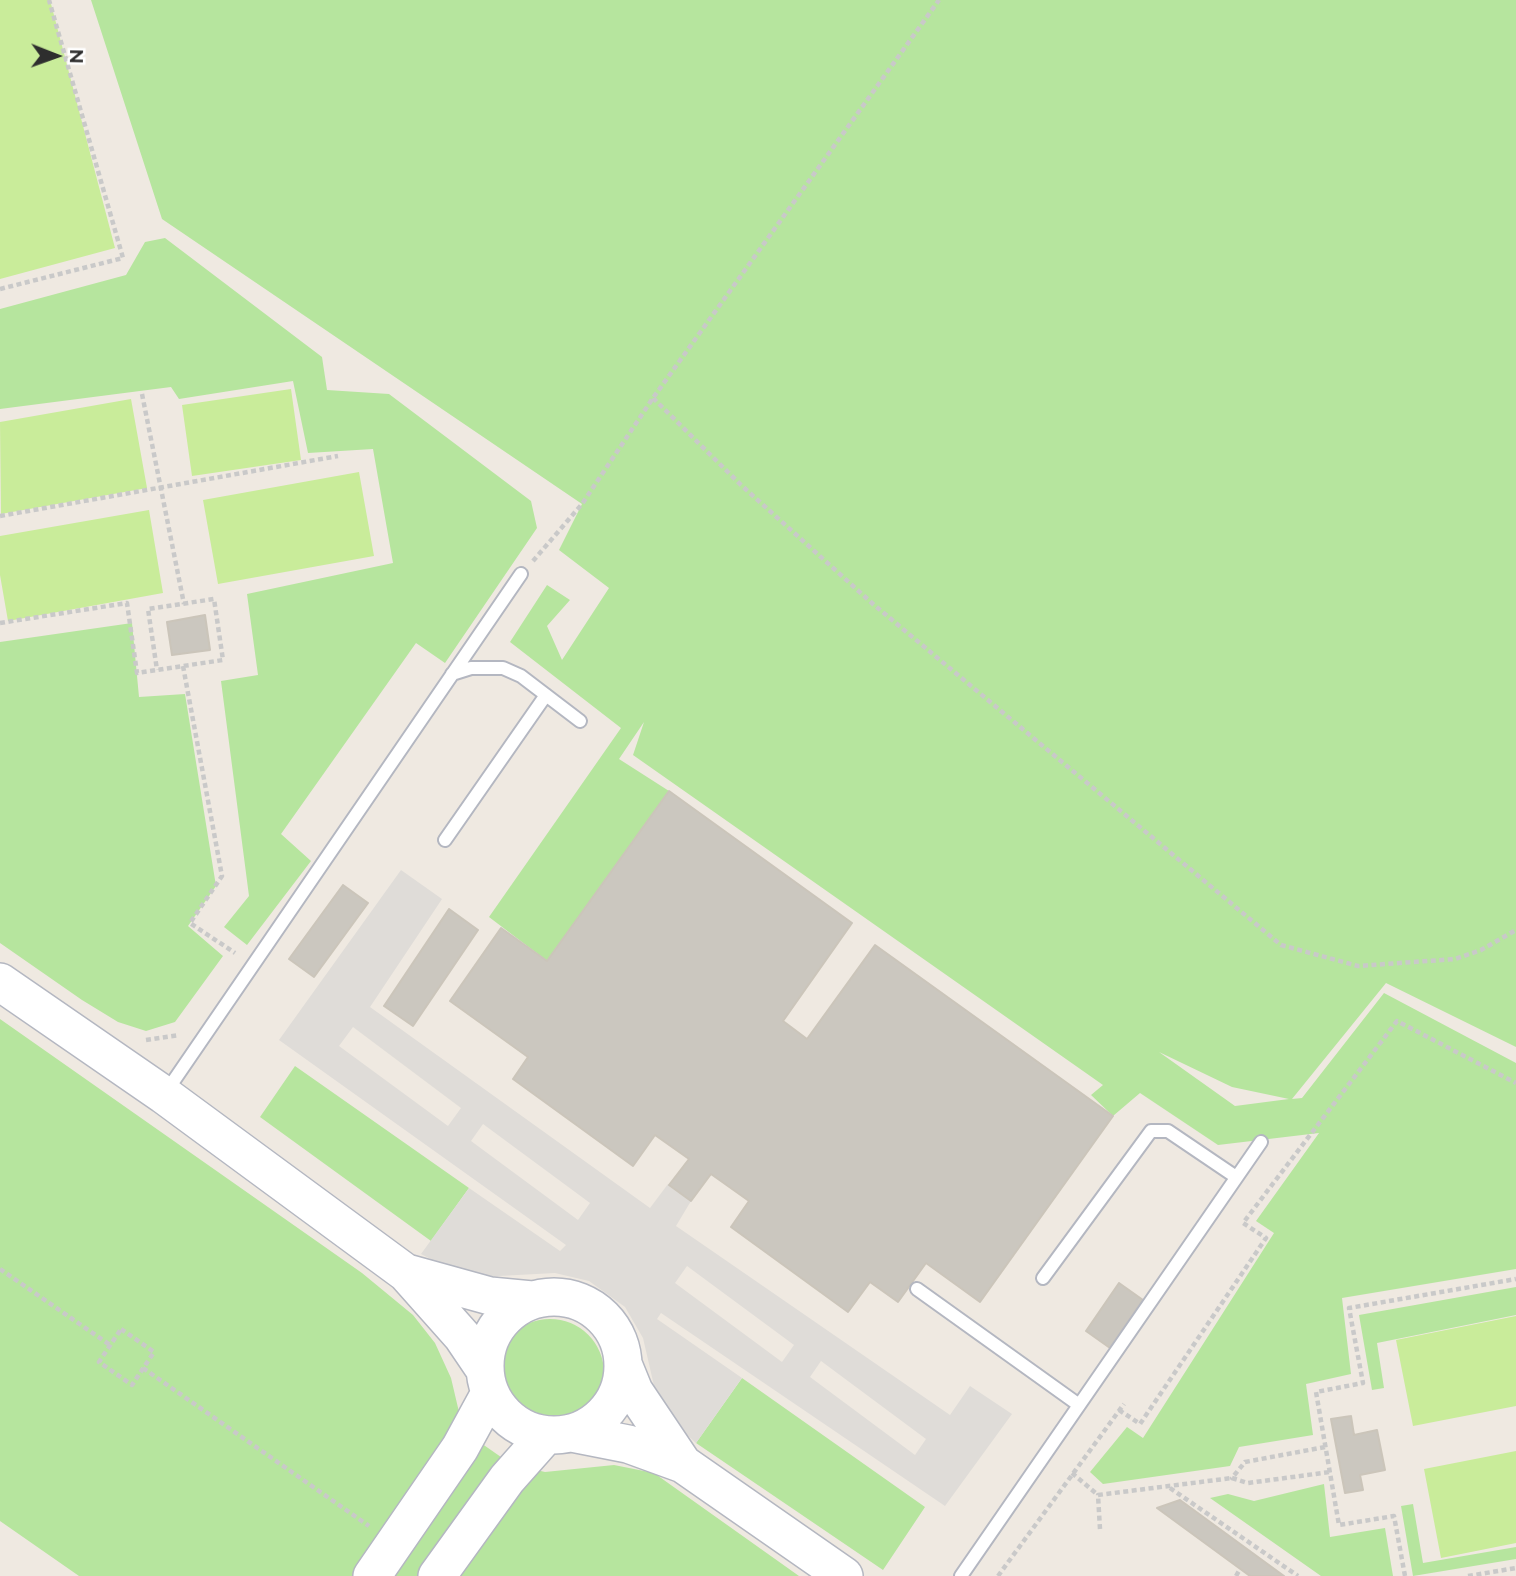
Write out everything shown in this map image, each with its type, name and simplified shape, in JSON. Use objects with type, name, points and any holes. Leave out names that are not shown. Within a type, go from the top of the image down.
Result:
[{"type":"street","points":[[0,982],[164,1095],[406,1273],[462,1336],[488,1381],[499,1408],[512,1421],[528,1430],[628,1444],[683,1464],[844,1576]]},
{"type":"street","points":[[406,1273],[480,1294],[533,1300],[558,1297],[583,1303],[604,1318],[618,1340],[623,1364],[634,1391],[683,1464]]},
{"type":"street","points":[[372,1576],[460,1448],[488,1381],[487,1347],[497,1327],[513,1311],[533,1300]]},
{"type":"street","points":[[437,1576],[507,1479],[559,1434],[593,1423],[609,1407],[620,1387],[623,1364]]},
{"type":"lane","points":[[164,1095],[521,574]]},
{"type":"lane","points":[[452,674],[471,668],[503,668],[521,676],[580,721]]},
{"type":"lane","points":[[445,840],[546,695]]},
{"type":"lane","points":[[1043,1278],[1151,1130],[1168,1131],[1236,1177]]},
{"type":"lane","points":[[961,1576],[1261,1142]]},
{"type":"lane","points":[[917,1290],[1079,1405]]},
{"type":"path","points":[[0,289],[122,258],[49,0]]},
{"type":"path","points":[[521,574],[582,504],[653,398],[939,0]]},
{"type":"path","points":[[142,394],[184,604]]},
{"type":"path","points":[[653,398],[741,485],[873,604],[1280,946],[1359,966],[1455,959],[1481,950],[1516,930]]},
{"type":"path","points":[[0,516],[338,456]]},
{"type":"path","points":[[0,623],[127,603],[137,673],[157,670],[183,666],[223,660],[214,599],[148,609],[157,670]]},
{"type":"path","points":[[183,666],[222,876],[190,923],[238,955],[231,965]]},
{"type":"path","points":[[1119,1410],[1140,1424],[1266,1238],[1243,1223],[1397,1021],[1516,1083]]},
{"type":"path","points":[[141,1040],[180,1034],[187,1024]]},
{"type":"path","points":[[0,1269],[110,1345]]},
{"type":"path","points":[[1405,1576],[1394,1516],[1339,1525],[1316,1392],[1363,1383],[1349,1308],[1516,1279]]},
{"type":"path","points":[[121,1329],[155,1352],[143,1368],[132,1385],[99,1362],[121,1329]]},
{"type":"path","points":[[143,1368],[394,1544]]},
{"type":"path","points":[[998,1576],[1124,1404]]},
{"type":"path","points":[[1232,1478],[1245,1462],[1325,1447]]},
{"type":"path","points":[[1072,1474],[1098,1495],[1232,1478],[1248,1483],[1330,1472]]},
{"type":"path","points":[[1170,1487],[1298,1576]]},
{"type":"path","points":[[1098,1495],[1100,1529]]},
{"type":"path","points":[[1468,1576],[1516,1567]]},
{"type":"path","points":[[1236,1576],[1240,1569]]},
{"type":"green space","points":[[0,0],[50,0],[115,248],[0,279]]},
{"type":"green space","points":[[91,0],[1516,0],[1516,1047],[1386,983],[1292,1099],[1302,1098],[1384,993],[1516,1063],[1516,1269],[1342,1298],[1351,1374],[1306,1384],[1313,1435],[1239,1447],[1230,1466],[1103,1484],[1090,1472],[1127,1427],[1143,1438],[1274,1233],[1256,1221],[1319,1133],[1218,1145],[1140,1093],[1113,1116],[1091,1095],[1103,1085],[633,755],[644,722],[619,759],[669,791],[547,961],[489,917],[621,728],[510,642],[547,585],[570,600],[547,626],[562,660],[609,588],[559,550],[582,504],[162,219]],"holes":[[[1159,1052],[1232,1087],[1289,1099],[1235,1106]]]},
{"type":"green space","points":[[165,238],[322,357],[327,390],[389,394],[531,501],[537,528],[445,663],[416,643],[281,834],[311,861],[247,945],[224,927],[249,896],[221,681],[258,675],[247,594],[393,563],[373,449],[308,453],[293,381],[179,399],[171,387],[0,409],[0,309],[126,275],[145,242]]},
{"type":"green space","points":[[291,389],[301,460],[192,476],[182,405]]},
{"type":"green space","points":[[131,399],[147,488],[1,514],[0,422]]},
{"type":"green space","points":[[359,472],[374,556],[218,584],[203,500]]},
{"type":"green space","points":[[149,510],[163,593],[8,621],[0,575],[0,536]]},
{"type":"green space","points":[[132,623],[139,697],[185,694],[216,886],[188,926],[223,956],[175,1022],[146,1031],[118,1022],[0,943],[0,642]]},
{"type":"green space","points":[[0,1019],[362,1273],[413,1315],[435,1343],[451,1378],[459,1412],[478,1441],[511,1464],[545,1472],[614,1465],[654,1473],[799,1576],[79,1576],[0,1521]]},
{"type":"green space","points":[[295,1066],[469,1188],[431,1241],[260,1117]]},
{"type":"green space","points":[[1516,1287],[1516,1315],[1377,1343],[1384,1388],[1372,1390],[1359,1315]]},
{"type":"green space","points":[[1516,1316],[1516,1406],[1413,1426],[1396,1340]]},
{"type":"green space","points":[[550,1319],[571,1323],[588,1335],[600,1352],[604,1373],[600,1394],[588,1411],[571,1423],[550,1427],[529,1423],[512,1411],[500,1394],[496,1373],[500,1352],[512,1335],[529,1323]]},
{"type":"green space","points":[[742,1378],[925,1507],[883,1570],[696,1443]]},
{"type":"green space","points":[[1516,1451],[1516,1543],[1441,1558],[1424,1469]]},
{"type":"green space","points":[[1324,1484],[1330,1537],[1385,1528],[1393,1576],[1321,1576],[1210,1498],[1228,1494],[1254,1501]]},
{"type":"green space","points":[[1413,1504],[1423,1563],[1516,1547],[1516,1559],[1413,1576],[1401,1506]]},
{"type":"shaded area","points":[[401,870],[442,899],[370,1007],[650,1208],[668,1184],[691,1201],[676,1226],[950,1415],[970,1386],[1012,1414],[945,1506],[661,1313],[657,1319],[742,1378],[696,1443],[674,1423],[658,1403],[643,1338],[625,1307],[589,1281],[555,1273],[480,1277],[454,1271],[421,1254],[469,1188],[560,1251],[566,1245],[279,1040]],"holes":[[[353,1027],[461,1108],[448,1126],[339,1046]],[[483,1124],[590,1203],[578,1220],[471,1141]],[[687,1266],[794,1345],[782,1362],[675,1283]],[[821,1361],[926,1439],[915,1455],[810,1377]]]},
{"type":"building","points":[[205,615],[210,650],[172,655],[167,622]]},
{"type":"building","points":[[669,791],[852,923],[783,1021],[807,1039],[875,945],[1113,1116],[980,1302],[926,1263],[898,1302],[870,1282],[848,1312],[731,1227],[749,1201],[711,1174],[691,1201],[669,1185],[689,1159],[655,1135],[633,1166],[513,1079],[528,1057],[450,1001],[501,928],[547,961]]},
{"type":"building","points":[[343,885],[368,903],[314,977],[289,959]]},
{"type":"building","points":[[449,909],[478,930],[413,1026],[384,1006]]},
{"type":"building","points":[[1119,1283],[1143,1300],[1110,1348],[1086,1331]]},
{"type":"building","points":[[1351,1416],[1354,1435],[1377,1430],[1385,1470],[1360,1475],[1363,1490],[1345,1493],[1331,1419]]},
{"type":"building","points":[[1180,1500],[1284,1576],[1250,1576],[1157,1508]]}]
